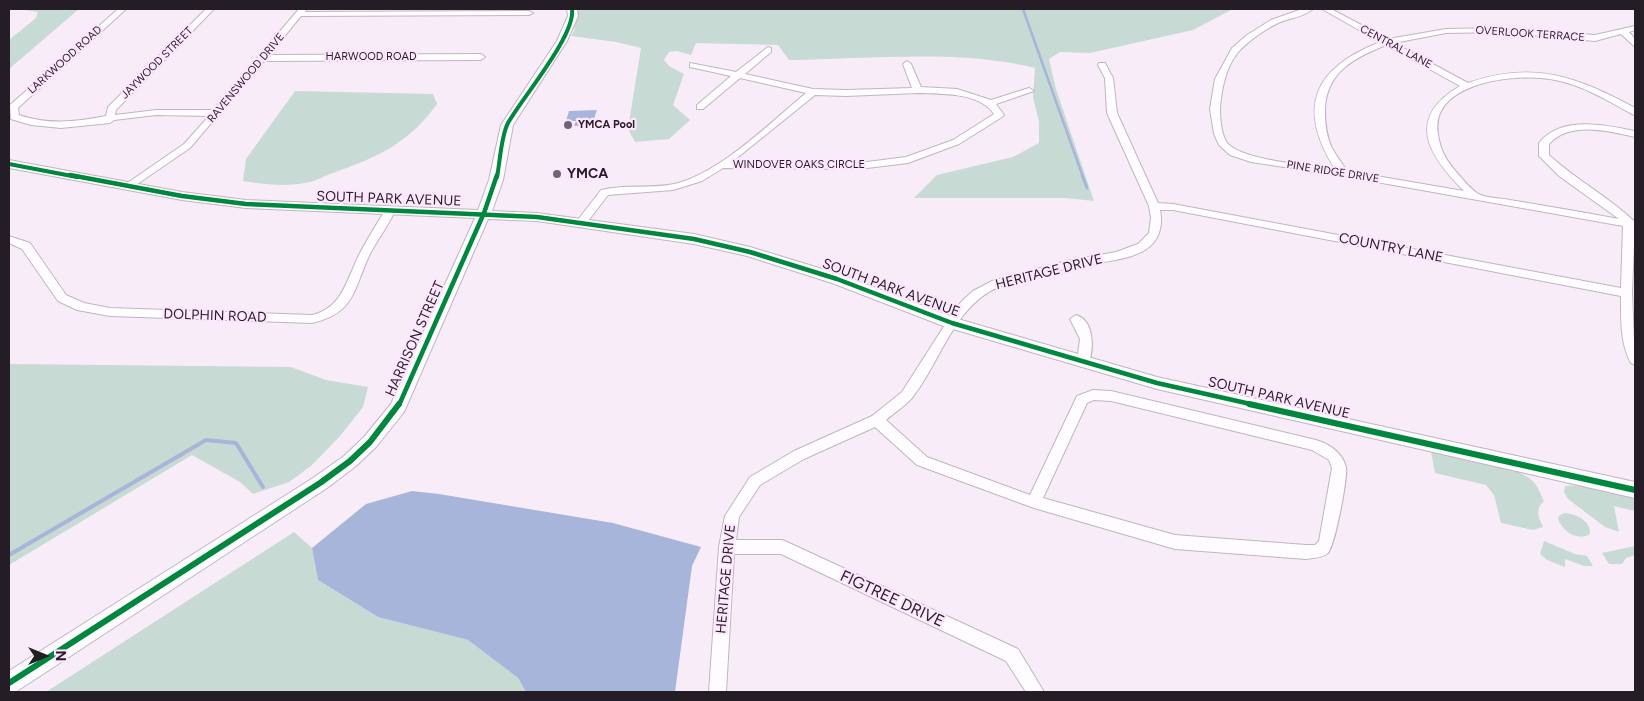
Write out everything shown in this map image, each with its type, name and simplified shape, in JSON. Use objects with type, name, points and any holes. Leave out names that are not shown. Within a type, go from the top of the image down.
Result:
[{"type":"street","name":"LARKWOOD ROAD","points":[[122,9],[13,107],[14,117],[29,123],[78,126],[149,113],[217,113]]},
{"type":"street","name":"JAYWOOD STREET","points":[[110,120],[111,110],[210,9]]},
{"type":"street","name":"HARRISON STREET","points":[[9,683],[320,483],[370,442],[398,407],[484,213],[496,180],[507,125],[562,41],[573,16],[572,9]]},
{"type":"street","name":"PINE RIDGE DRIVE","points":[[1309,9],[1274,22],[1250,37],[1235,50],[1219,79],[1215,109],[1219,134],[1222,143],[1233,153],[1251,159],[1342,173],[1632,225]]},
{"type":"street","name":"CENTRAL LANE","points":[[1326,9],[1466,85]]},
{"type":"street","points":[[301,11],[529,12]]},
{"type":"street","name":"RAVENSWOOD DRIVE","points":[[135,187],[173,164],[301,11]]},
{"type":"street","name":"OVERLOOK TERRACE","points":[[1342,173],[1327,148],[1320,128],[1321,96],[1327,81],[1339,67],[1364,51],[1386,42],[1446,31],[1499,30],[1595,38],[1635,28]]},
{"type":"street","points":[[1623,31],[1635,44]]},
{"type":"street","points":[[700,107],[768,50]]},
{"type":"street","name":"HARWOOD ROAD","points":[[261,58],[482,57]]},
{"type":"street","points":[[907,64],[918,90]]},
{"type":"street","points":[[693,65],[813,92],[846,93],[918,90],[957,92],[991,103],[1029,91]]},
{"type":"street","name":"HERITAGE DRIVE","points":[[717,692],[727,547],[732,516],[755,481],[799,455],[877,420],[907,394],[952,323],[970,300],[996,284],[1066,264],[1118,254],[1142,247],[1154,234],[1156,218],[1154,206],[1112,113],[1109,78],[1102,65]]},
{"type":"street","points":[[1476,197],[1443,162],[1435,148],[1431,133],[1433,114],[1444,99],[1466,85],[1510,76],[1540,75],[1569,80],[1596,91],[1635,112]]},
{"type":"street","name":"WINDOVER OAKS CIRCLE","points":[[581,222],[605,192],[642,191],[682,185],[723,165],[813,92]]},
{"type":"street","name":"WINDOVER OAKS CIRCLE","points":[[723,165],[859,166],[908,160],[956,142],[999,115],[991,103]]},
{"type":"street","points":[[1635,134],[1598,128],[1573,130],[1555,133],[1544,143],[1544,156],[1563,174],[1620,214],[1632,225],[1627,293],[1629,340],[1635,359]]},
{"type":"street","name":"SOUTH PARK AVENUE","points":[[9,164],[135,187],[246,204],[390,211],[484,213],[537,217],[694,239],[750,252],[838,279],[952,323],[1157,382],[1635,490]]},
{"type":"street","name":"COUNTRY LANE","points":[[1154,206],[1173,207],[1627,293]]},
{"type":"street","name":"DOLPHIN ROAD","points":[[9,239],[26,246],[62,298],[82,307],[110,312],[312,319],[334,311],[347,297],[363,258],[390,211]]},
{"type":"street","points":[[1076,319],[1087,338],[1083,362]]},
{"type":"street","points":[[877,420],[922,461],[1034,502],[1175,542],[1314,552],[1323,548],[1328,538],[1338,468],[1334,456],[1316,445],[1111,396],[1093,394],[1082,400],[1034,502]]},
{"type":"street","name":"FIGTREE DRIVE","points":[[727,547],[782,547],[1012,654],[1036,692]]},
{"type":"shaded area","points":[[17,9],[79,9],[9,69],[9,40],[36,18],[38,12]]},
{"type":"shaded area","points":[[578,9],[1233,9],[1193,30],[1090,53],[1060,52],[1049,59],[1056,89],[1094,201],[1066,198],[914,198],[937,175],[1013,157],[1039,143],[1039,122],[1033,97],[1035,68],[1007,62],[914,56],[789,60],[778,45],[696,43],[691,55],[677,51],[669,52],[664,60],[669,66],[684,74],[673,105],[690,120],[669,139],[635,142],[628,129],[641,48],[616,42],[571,36],[574,31]]},
{"type":"shaded area","points":[[295,91],[433,94],[437,104],[426,118],[404,139],[378,154],[349,167],[311,181],[289,185],[243,181],[246,159]]},
{"type":"shaded area","points":[[9,364],[291,367],[326,380],[368,387],[363,407],[340,436],[311,466],[289,482],[253,494],[240,482],[192,455],[9,565]]},
{"type":"shaded area","points":[[1431,451],[1507,467],[1532,480],[1544,501],[1538,510],[1543,527],[1533,530],[1501,523],[1494,495],[1486,485],[1435,473]]},
{"type":"shaded area","points":[[1582,485],[1635,497],[1635,511],[1614,506],[1619,532],[1605,527],[1568,499],[1564,492],[1565,486]]},
{"type":"shaded area","points":[[1565,513],[1574,515],[1586,522],[1590,529],[1590,534],[1580,537],[1566,531],[1558,518]]},
{"type":"shaded area","points":[[294,532],[312,548],[318,580],[378,617],[468,640],[518,678],[526,692],[46,692]]},
{"type":"shaded area","points":[[1544,541],[1575,554],[1587,556],[1593,566],[1584,566],[1565,559],[1565,567],[1547,560],[1540,554]]},
{"type":"shaded area","points":[[1635,546],[1635,555],[1626,558],[1622,564],[1609,564],[1602,553]]},
{"type":"water","points":[[597,110],[592,125],[574,126],[576,121],[566,121],[569,111]]},
{"type":"water","points":[[412,491],[613,523],[701,547],[692,566],[675,692],[526,692],[518,678],[468,640],[378,617],[318,580],[312,548],[366,504]]},
{"type":"waterway","points":[[1023,9],[1083,177]]},
{"type":"waterway","points":[[1082,175],[1087,188]]},
{"type":"waterway","points":[[9,555],[206,440],[236,443],[263,487]]},
{"type":"cycle path","points":[[9,683],[320,483],[350,461],[370,442],[398,407],[484,213],[496,180],[507,125],[562,41],[573,16],[572,9]]},
{"type":"cycle path","points":[[9,164],[182,196],[246,204],[537,217],[694,239],[750,252],[837,279],[952,323],[1157,383],[1635,490]]},
{"type":"place","name":"YMCA Pool","points":[[568,125]]},
{"type":"place","name":"YMCA","points":[[557,174]]}]
